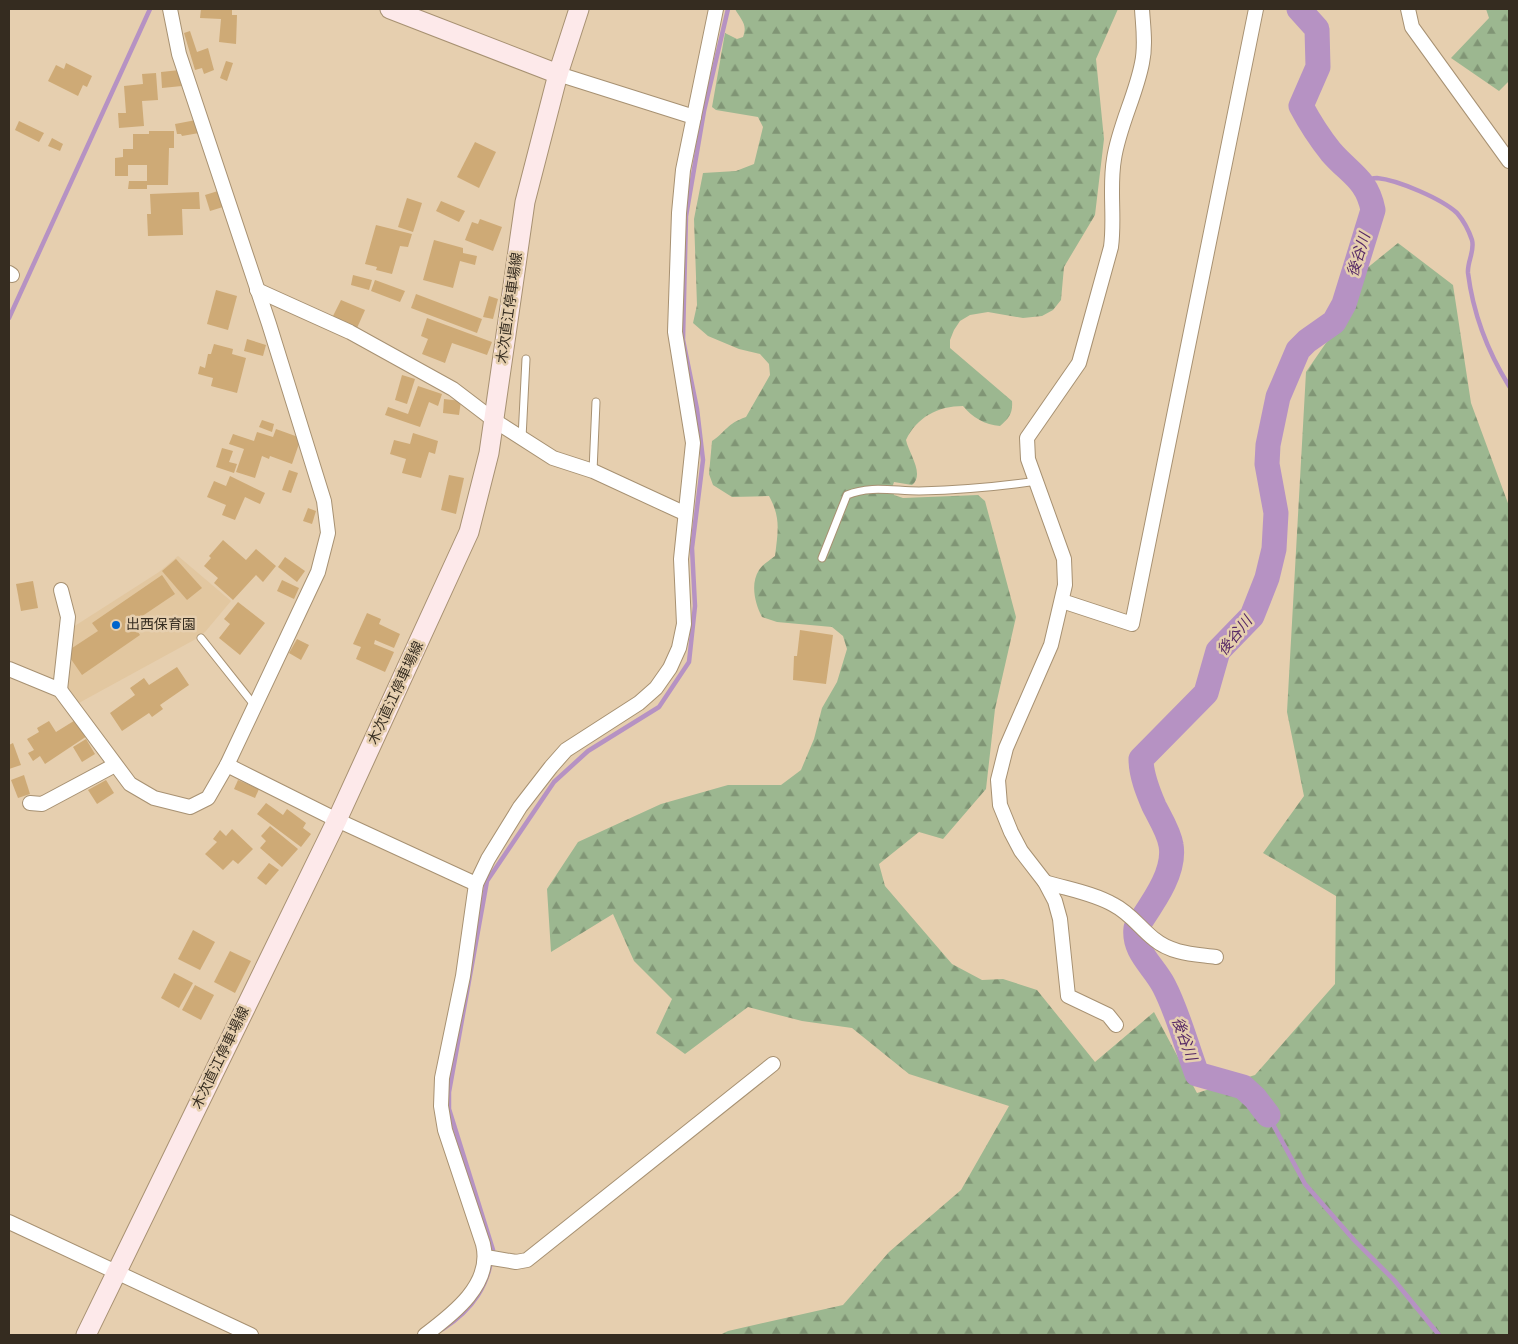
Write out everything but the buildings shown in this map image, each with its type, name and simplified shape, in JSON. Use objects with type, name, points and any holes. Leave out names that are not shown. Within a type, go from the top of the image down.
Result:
[{"type":"main road","points":[[390,9],[558,74]]},
{"type":"main road","name":"木次直江停車場線","points":[[86,1335],[337,820],[469,532],[480,493],[495,421],[525,202],[558,74],[579,9]]},
{"type":"street","points":[[9,669],[60,690],[130,784],[154,798],[190,807],[208,798],[227,766],[318,572],[328,533],[324,501],[312,457],[179,54],[170,9]]},
{"type":"street","points":[[425,1335],[446,1320],[469,1296],[482,1273],[486,1257],[445,1130],[441,1106],[442,1078],[463,976],[476,884],[488,859],[520,807],[551,766],[566,750],[639,703],[656,688],[670,668],[679,648],[684,624],[681,559],[684,513],[693,443],[675,332],[683,170],[716,9]]},
{"type":"street","points":[[1116,1025],[1108,1014],[1068,996],[1060,919],[1055,901],[1045,882],[1021,851],[1011,832],[1000,805],[998,780],[1006,748],[1051,645],[1065,585],[1064,559],[1028,458],[1027,438],[1034,425],[1079,363],[1111,247],[1113,230],[1111,178],[1114,158],[1142,62],[1144,9]]},
{"type":"street","points":[[1062,601],[1132,624],[1256,9]]},
{"type":"street","points":[[1408,9],[1412,27],[1509,161]]},
{"type":"street","points":[[558,74],[694,117]]},
{"type":"street","points":[[257,290],[350,332],[453,388],[495,421],[553,458],[593,471],[684,513]]},
{"type":"street","points":[[60,690],[68,617],[61,590]]},
{"type":"street","points":[[30,803],[42,804],[115,765]]},
{"type":"street","points":[[227,766],[337,820],[476,884]]},
{"type":"street","points":[[1045,882],[1111,903],[1123,910],[1155,940],[1168,947],[1180,952],[1216,957]]},
{"type":"street","points":[[486,1257],[516,1262],[527,1260],[774,1064]]},
{"type":"street","points":[[9,1222],[251,1335]]},
{"type":"lane","points":[[522,438],[526,360]]},
{"type":"lane","points":[[593,471],[596,402]]},
{"type":"lane","points":[[822,558],[847,495],[861,489],[918,491],[992,488],[1037,481]]},
{"type":"lane","points":[[200,638],[256,706]]},
{"type":"shaded area","points":[[178,556],[231,601],[205,632],[194,640],[77,704],[67,693],[65,663],[70,629],[159,572]]},
{"type":"green space","points":[[735,9],[1118,9],[1096,59],[1104,139],[1095,215],[1064,267],[1061,300],[1053,310],[1042,316],[1023,318],[988,312],[970,315],[960,321],[950,340],[950,348],[1012,401],[1010,415],[1000,426],[979,420],[963,406],[945,408],[929,414],[916,425],[906,440],[917,470],[916,480],[912,485],[894,482],[892,488],[894,495],[903,498],[978,495],[985,501],[1016,617],[995,709],[986,789],[943,839],[919,832],[879,864],[885,886],[952,964],[982,980],[1003,979],[1037,990],[1095,1062],[1154,1012],[1197,1093],[1255,1075],[1335,984],[1336,896],[1263,853],[1304,796],[1287,712],[1306,372],[1339,324],[1361,273],[1398,243],[1453,285],[1471,403],[1509,506],[1509,1335],[720,1335],[728,1331],[843,1305],[889,1252],[961,1190],[1009,1106],[909,1074],[852,1028],[802,1021],[748,1007],[685,1054],[656,1033],[672,999],[634,961],[613,914],[551,952],[547,889],[578,842],[661,804],[728,785],[781,785],[801,770],[814,739],[822,708],[837,682],[847,649],[843,636],[832,627],[777,622],[762,617],[757,606],[754,588],[756,576],[760,568],[775,556],[778,525],[773,504],[769,496],[732,497],[713,485],[709,474],[712,441],[730,425],[746,417],[770,375],[769,364],[760,354],[739,349],[708,336],[693,323],[697,305],[694,219],[703,173],[736,171],[754,164],[763,127],[758,117],[716,110],[712,107],[725,33],[737,39],[743,37],[745,29]]},
{"type":"green space","points":[[1486,9],[1509,9],[1509,81],[1499,91],[1451,58],[1489,18]]},
{"type":"waterway","points":[[9,318],[150,9]]},
{"type":"waterway","points":[[443,1329],[463,1313],[478,1296],[488,1275],[493,1250],[449,1109],[449,1092],[487,881],[554,782],[588,751],[659,707],[689,662],[695,606],[692,548],[703,460],[697,409],[683,340],[686,216],[704,111],[728,9]]},
{"type":"waterway","name":"後谷川","points":[[1268,1115],[1255,1098],[1243,1087],[1197,1074],[1169,996],[1160,979],[1141,952],[1136,937],[1136,928],[1161,888],[1170,867],[1172,856],[1168,835],[1145,783],[1141,759],[1206,693],[1218,651],[1252,616],[1267,578],[1274,549],[1276,513],[1267,464],[1268,445],[1278,397],[1298,350],[1307,341],[1334,322],[1344,304],[1373,210],[1367,191],[1331,152],[1301,106],[1318,67],[1317,29],[1299,9]]},
{"type":"waterway","points":[[1363,182],[1377,178],[1396,182],[1431,196],[1457,213],[1466,226],[1473,244],[1468,273],[1478,317],[1494,360],[1509,386]]},
{"type":"waterway","points":[[1268,1115],[1305,1184],[1354,1240],[1394,1280],[1439,1335]]},
{"type":"place","name":"出西保育園","points":[[116,625]]}]
